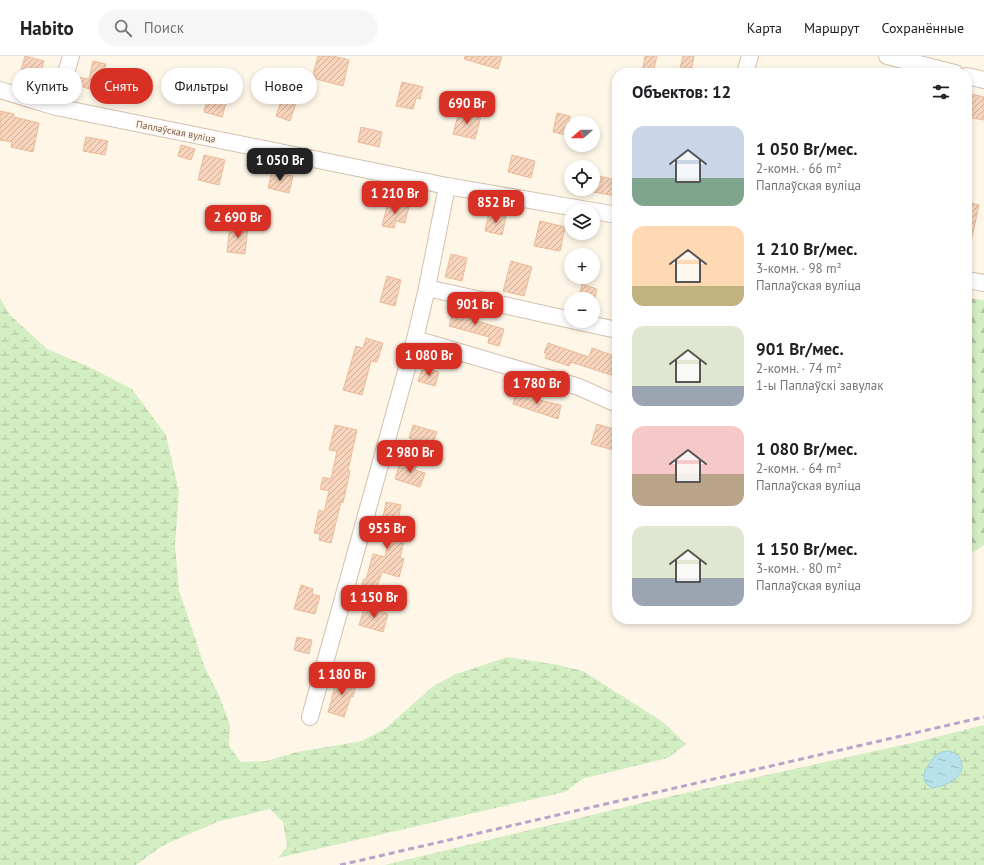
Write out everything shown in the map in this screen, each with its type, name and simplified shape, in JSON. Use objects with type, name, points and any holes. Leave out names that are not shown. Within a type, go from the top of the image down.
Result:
[{"type":"street","points":[[56,107],[71,56]]},
{"type":"street","points":[[747,68],[750,56]]},
{"type":"street","points":[[887,56],[935,68]]},
{"type":"street","points":[[972,77],[984,80]]},
{"type":"street","name":"Паплаўская вуліца","points":[[0,90],[56,107],[447,186],[612,214]]},
{"type":"street","points":[[310,717],[415,338],[427,288],[447,186]]},
{"type":"street","points":[[972,281],[984,284]]},
{"type":"street","points":[[427,288],[564,318]]},
{"type":"street","points":[[600,326],[612,329]]},
{"type":"street","points":[[415,338],[579,387],[612,402]]},
{"type":"green space","points":[[0,298],[9,314],[47,349],[87,366],[132,389],[166,435],[179,492],[175,545],[179,590],[205,668],[219,695],[230,725],[229,746],[241,762],[266,761],[297,752],[362,741],[385,729],[432,687],[456,674],[508,657],[558,665],[583,671],[663,722],[686,744],[668,758],[582,779],[565,792],[278,858],[287,846],[283,822],[270,809],[217,822],[162,846],[136,865],[0,865]]},
{"type":"green space","points":[[972,299],[984,300],[984,545],[972,553]]},
{"type":"green space","points":[[984,725],[984,865],[385,865],[654,800],[916,742]]},
{"type":"water","points":[[950,751],[959,756],[962,767],[961,772],[958,777],[948,783],[931,788],[924,781],[925,770],[934,757],[941,752]]},
{"type":"building","points":[[25,56],[44,61],[42,68],[22,68]]},
{"type":"building","points":[[318,56],[333,56],[349,60],[343,86],[317,79],[317,68],[315,68]]},
{"type":"building","points":[[465,56],[502,56],[498,69],[464,59]]},
{"type":"building","points":[[645,56],[657,56],[654,68],[643,68]]},
{"type":"building","points":[[683,56],[694,56],[692,68],[680,68]]},
{"type":"building","points":[[93,61],[106,64],[105,68],[91,68]]},
{"type":"building","points":[[90,74],[90,89],[82,87],[82,78],[89,79]]},
{"type":"building","points":[[402,82],[423,87],[420,99],[416,98],[413,109],[396,106]]},
{"type":"building","points":[[972,94],[984,97],[984,120],[972,118]]},
{"type":"building","points":[[206,104],[226,104],[222,117],[204,112]]},
{"type":"building","points":[[280,104],[296,104],[290,121],[276,116]]},
{"type":"building","points":[[0,111],[14,114],[14,117],[39,123],[33,152],[11,147],[12,142],[0,140]]},
{"type":"building","points":[[459,111],[481,116],[475,139],[453,134]]},
{"type":"building","points":[[557,113],[570,116],[564,116],[564,135],[553,132]]},
{"type":"building","points":[[361,127],[382,132],[379,147],[358,142]]},
{"type":"building","points":[[86,137],[108,141],[105,155],[83,151]]},
{"type":"building","points":[[181,145],[195,149],[191,160],[178,156]]},
{"type":"building","points":[[204,155],[225,160],[219,185],[198,180]]},
{"type":"building","points":[[512,155],[535,161],[531,178],[508,172]]},
{"type":"building","points":[[272,171],[293,176],[289,193],[268,188]]},
{"type":"building","points":[[600,176],[612,179],[612,195],[600,193]]},
{"type":"building","points":[[388,202],[409,206],[405,223],[396,221],[394,228],[382,226]]},
{"type":"building","points":[[972,203],[979,205],[972,237]]},
{"type":"building","points":[[489,213],[506,217],[502,235],[485,231]]},
{"type":"building","points":[[540,221],[564,227],[560,251],[534,246]]},
{"type":"building","points":[[230,225],[248,226],[245,254],[227,252]]},
{"type":"building","points":[[451,254],[467,258],[462,281],[445,277]]},
{"type":"building","points":[[511,261],[532,267],[524,296],[503,291]]},
{"type":"building","points":[[387,276],[401,280],[395,306],[380,302]]},
{"type":"building","points":[[582,284],[597,289],[596,292],[580,292]]},
{"type":"building","points":[[454,307],[476,313],[474,320],[504,329],[499,346],[488,343],[489,337],[449,326]]},
{"type":"building","points":[[366,338],[383,343],[377,362],[371,361],[362,395],[343,390],[356,346],[363,348]]},
{"type":"building","points":[[548,343],[589,357],[592,348],[612,355],[612,372],[611,375],[571,362],[569,366],[545,358],[547,353],[544,353]]},
{"type":"building","points":[[423,367],[439,372],[435,386],[418,381]]},
{"type":"building","points":[[516,392],[561,405],[558,419],[513,404]]},
{"type":"building","points":[[597,424],[612,428],[612,450],[591,444]]},
{"type":"building","points":[[335,425],[357,430],[348,470],[350,471],[343,503],[341,502],[331,543],[319,540],[320,534],[314,533],[319,510],[324,512],[329,491],[320,489],[323,477],[331,479],[337,451],[329,450]]},
{"type":"building","points":[[413,425],[437,432],[432,446],[409,438]]},
{"type":"building","points":[[401,460],[417,464],[415,470],[425,473],[420,487],[395,479]]},
{"type":"building","points":[[386,502],[401,505],[397,525],[407,528],[400,558],[404,559],[399,577],[382,572],[374,595],[360,590],[364,579],[366,580],[373,554],[385,557],[390,535],[380,533]]},
{"type":"building","points":[[301,585],[313,589],[312,594],[320,596],[315,614],[294,609]]},
{"type":"building","points":[[365,606],[388,614],[383,632],[359,625]]},
{"type":"building","points":[[297,637],[312,640],[309,654],[294,650]]},
{"type":"building","points":[[345,677],[357,680],[353,697],[351,696],[344,717],[328,712],[336,680],[344,682]]},
{"type":"railway","points":[[340,865],[984,717]]}]
